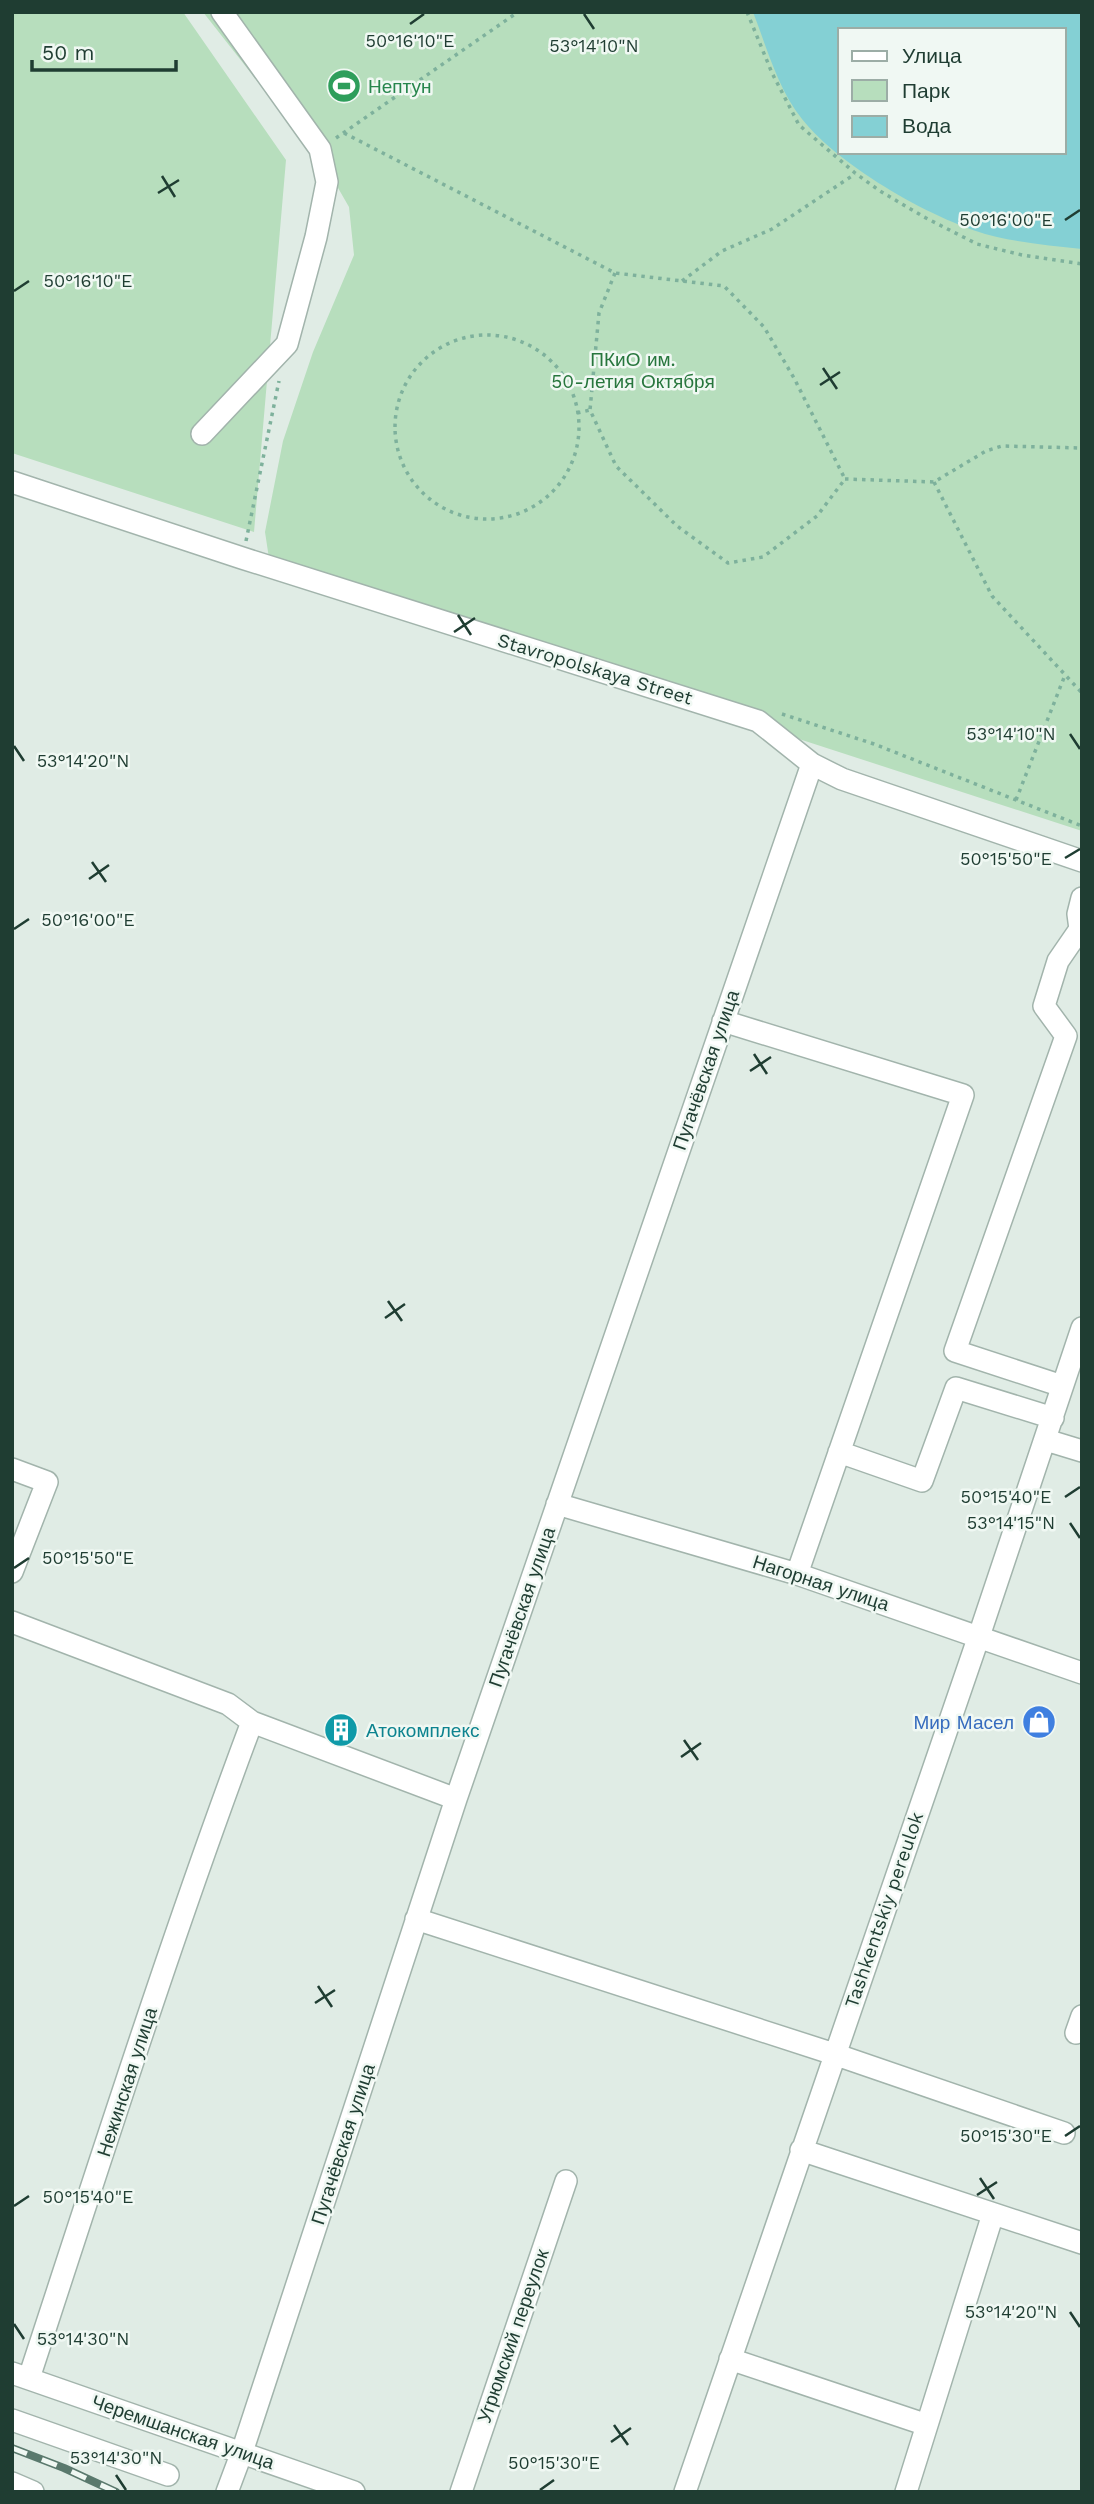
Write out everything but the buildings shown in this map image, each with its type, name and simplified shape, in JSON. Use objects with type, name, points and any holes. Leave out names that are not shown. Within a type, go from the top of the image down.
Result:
[{"type":"street","points":[[202,434],[287,344],[316,237],[327,182],[320,149],[222,12]]},
{"type":"street","name":"Stavropolskaya Street","points":[[13,484],[758,721],[812,764],[842,779],[1082,861]]},
{"type":"street","name":"Пугачёвская улица","points":[[232,2489],[456,1799],[812,764]]},
{"type":"street","points":[[1062,1386],[955,1351],[1066,1036],[1044,1006],[1058,961],[1081,929],[1078,914],[1082,898]]},
{"type":"street","points":[[723,1021],[963,1095],[797,1574]]},
{"type":"street","name":"Tashkentskiy pereulok","points":[[685,2492],[1082,1328]]},
{"type":"street","points":[[839,1452],[922,1481],[957,1388],[1053,1418]]},
{"type":"street","points":[[1046,1440],[1082,1451]]},
{"type":"street","points":[[12,1469],[47,1482],[12,1572]]},
{"type":"street","name":"Нагорная улица","points":[[557,1504],[797,1574],[1082,1673]]},
{"type":"street","points":[[12,1622],[228,1704],[252,1722],[456,1799]]},
{"type":"street","name":"Нежинская улица","points":[[21,2376],[252,1722]]},
{"type":"street","points":[[416,1919],[834,2054],[1064,2133]]},
{"type":"street","points":[[802,2150],[1082,2243]]},
{"type":"street","name":"Угрюмский переулок","points":[[461,2492],[565,2181]]},
{"type":"street","points":[[906,2492],[993,2214]]},
{"type":"street","points":[[730,2359],[927,2425]]},
{"type":"street","name":"Черемшанская улица","points":[[21,2376],[354,2492]]},
{"type":"street","points":[[12,2420],[168,2475]]},
{"type":"street","points":[[12,2483],[33,2492]]},
{"type":"path","points":[[320,149],[518,12]]},
{"type":"path","points":[[747,12],[772,73],[799,125],[855,173],[924,217],[977,244],[1022,256],[1082,264]]},
{"type":"path","points":[[344,132],[615,273],[724,286],[764,327],[794,378],[845,479]]},
{"type":"path","points":[[682,281],[722,251],[772,229],[855,173]]},
{"type":"path","points":[[615,273],[599,313],[590,410],[616,466],[677,526],[728,563],[764,557],[817,516],[845,479]]},
{"type":"path","points":[[470,336],[509,337],[543,354],[568,384],[577,413],[578,440],[565,476],[553,492],[538,504],[522,513],[503,518],[484,520],[464,517],[446,510],[416,487],[397,453],[395,414],[408,378],[435,350],[470,336]]},
{"type":"path","points":[[242,558],[287,344]]},
{"type":"path","points":[[577,413],[590,410]]},
{"type":"path","points":[[845,479],[934,482],[986,451],[1002,446],[1082,448]]},
{"type":"path","points":[[934,482],[992,596],[1082,693]]},
{"type":"path","points":[[1016,800],[1065,675]]},
{"type":"green space","points":[[12,12],[183,12],[286,160],[254,532],[12,453]]},
{"type":"green space","name":"ПКиО им. 50-летия Октября","points":[[203,12],[1082,12],[1082,831],[550,658],[272,578],[265,532],[283,441],[313,352],[354,255],[349,207],[330,174]]},
{"type":"water","points":[[753,12],[1082,12],[1082,249],[1018,241],[973,230],[891,191],[840,156],[802,119],[786,95]]},
{"type":"railway","points":[[12,2448],[116,2492]]},
{"type":"place","name":"Нептун","points":[[344,86]]},
{"type":"place","name":"Мир Масел","points":[[1039,1722]]},
{"type":"place","name":"Атокомплекс","points":[[341,1730]]}]
